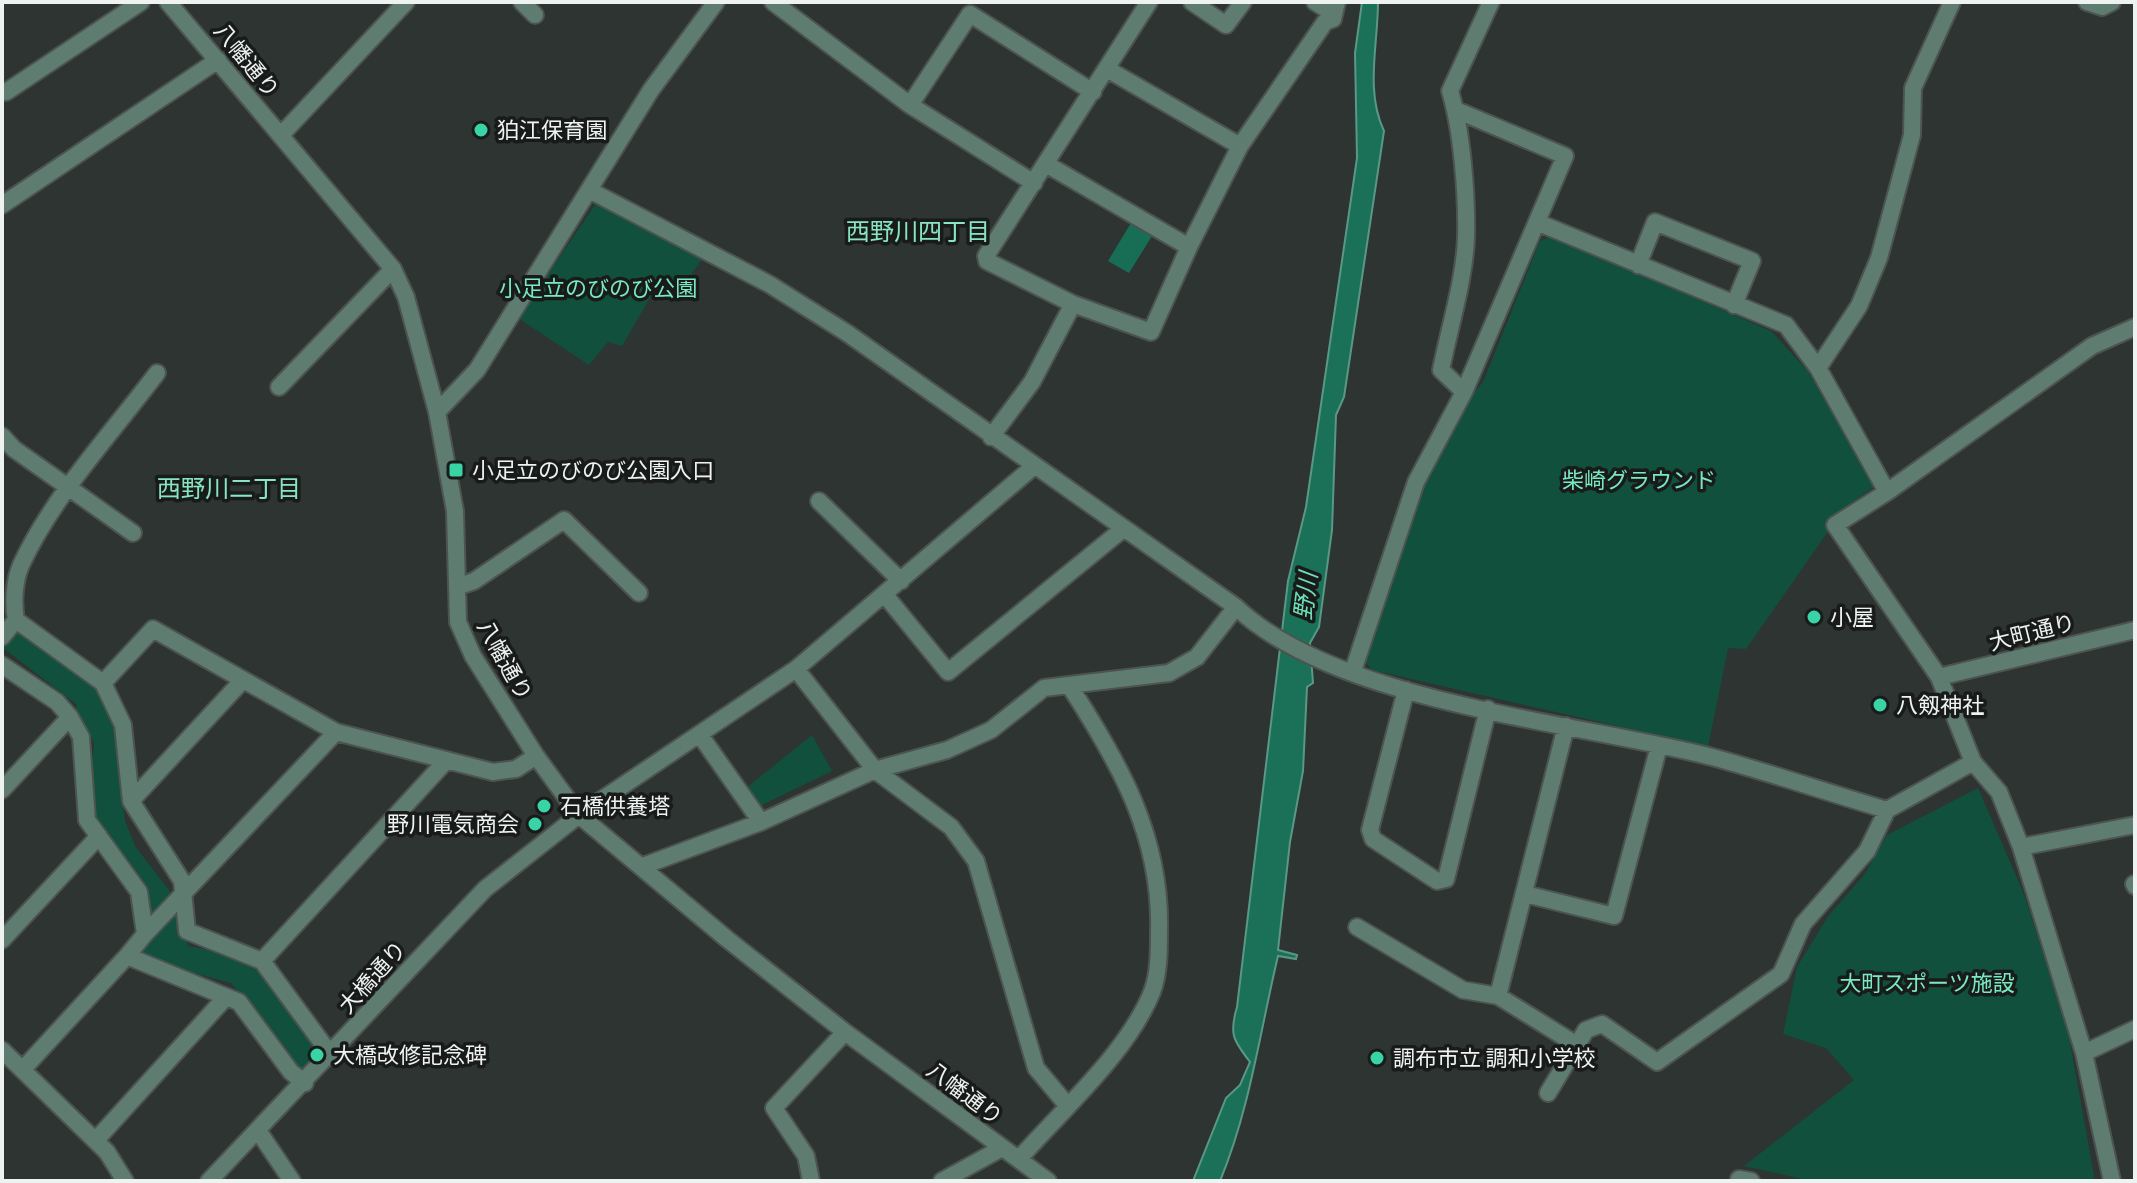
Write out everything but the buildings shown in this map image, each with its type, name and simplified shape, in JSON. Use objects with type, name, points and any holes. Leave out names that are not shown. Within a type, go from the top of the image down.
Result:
[{"type":"street","points":[[6,92],[141,2]]},
{"type":"street","name":"八幡通り","points":[[168,2],[393,269],[406,297],[437,412],[455,511],[456,611],[463,634],[536,756],[579,815],[845,1032],[1048,1181]]},
{"type":"street","points":[[281,135],[406,2]]},
{"type":"street","points":[[522,2],[535,15]]},
{"type":"street","points":[[437,412],[477,370],[651,90],[716,2]]},
{"type":"street","points":[[773,2],[910,105],[1034,183]]},
{"type":"street","points":[[1149,2],[986,256],[987,261],[1073,304],[1151,332],[1189,247],[1240,146],[1336,8],[1315,2]]},
{"type":"street","points":[[1192,2],[1226,25],[1243,2]]},
{"type":"street","points":[[1464,392],[1441,370],[1466,240],[1456,110],[1450,91],[1491,2]]},
{"type":"street","points":[[1818,368],[1859,306],[1879,258],[1912,135],[1913,88],[1952,2]]},
{"type":"street","points":[[2087,2],[2102,7],[2112,2]]},
{"type":"street","points":[[910,105],[970,14],[1093,92]]},
{"type":"street","points":[[2,205],[218,60]]},
{"type":"street","points":[[1107,69],[1240,146]]},
{"type":"street","points":[[1345,668],[1416,482],[1464,392],[1539,223],[1565,156],[1456,110]]},
{"type":"street","points":[[1046,164],[1189,247]]},
{"type":"street","points":[[591,191],[786,294],[847,333],[1033,467],[1236,607],[1264,632],[1345,668],[1406,690],[1711,757],[1887,810]]},
{"type":"street","points":[[1638,265],[1655,222],[1752,261],[1734,305]]},
{"type":"street","points":[[1539,223],[1786,325],[1818,368],[1887,492]]},
{"type":"street","points":[[279,387],[393,269]]},
{"type":"street","points":[[991,437],[1032,382],[1073,304]]},
{"type":"street","points":[[2112,1181],[2084,1053],[2021,847],[1999,792],[1973,762],[1939,677],[1835,525],[1963,441],[2092,346],[2135,327]]},
{"type":"street","points":[[157,373],[69,489],[20,568],[14,608],[16,620],[103,683],[123,725],[131,801],[182,881],[187,931],[262,961],[331,1055]]},
{"type":"street","points":[[2,436],[69,489],[133,533]]},
{"type":"street","name":"大橋通り","points":[[209,1181],[259,1132],[485,889],[579,815],[796,669],[1033,467]]},
{"type":"street","points":[[819,501],[901,581]]},
{"type":"street","points":[[457,587],[474,581],[564,520],[639,593]]},
{"type":"street","points":[[885,595],[948,672],[1123,529]]},
{"type":"street","points":[[643,866],[761,822],[875,770],[947,750],[991,730],[1044,688],[1169,673],[1197,657],[1236,607]]},
{"type":"street","points":[[2,637],[16,620]]},
{"type":"street","points":[[103,683],[153,629],[336,732],[493,772],[516,769],[536,756]]},
{"type":"street","name":"大町通り","points":[[1939,677],[2135,630]]},
{"type":"street","points":[[2,665],[57,702],[81,737],[87,820],[139,892],[145,934]]},
{"type":"street","points":[[796,669],[875,770],[951,827],[976,861],[1036,1068],[1067,1105]]},
{"type":"street","points":[[131,801],[242,681]]},
{"type":"street","points":[[1019,1159],[1129,1035],[1153,991],[1160,920],[1149,842],[1128,781],[1069,685]]},
{"type":"street","points":[[1406,690],[1370,830],[1373,839],[1437,881],[1446,879],[1488,709]]},
{"type":"street","points":[[2,790],[70,717]]},
{"type":"street","points":[[1498,996],[1566,726]]},
{"type":"street","points":[[24,1068],[145,934],[336,732]]},
{"type":"street","points":[[700,735],[761,822]]},
{"type":"street","points":[[1525,894],[1614,916],[1659,746]]},
{"type":"street","points":[[262,961],[445,762]]},
{"type":"street","points":[[1548,1093],[1586,1030],[1602,1024],[1657,1062],[1781,974],[1803,924],[1867,851],[1887,810],[1973,762]]},
{"type":"street","points":[[2021,847],[2135,825]]},
{"type":"street","points":[[2,940],[99,836]]},
{"type":"street","points":[[1357,927],[1463,990],[1498,996],[1577,1045]]},
{"type":"street","points":[[127,956],[239,1002],[291,1072],[305,1083]]},
{"type":"street","points":[[96,1140],[226,997]]},
{"type":"street","points":[[2084,1053],[2135,1029]]},
{"type":"street","points":[[811,1181],[806,1156],[774,1108],[845,1032]]},
{"type":"street","points":[[2,1050],[96,1140],[125,1181]]},
{"type":"street","points":[[259,1132],[292,1181]]},
{"type":"street","points":[[946,1180],[1002,1148]]},
{"type":"green space","name":"小足立のびのび公園","points":[[597,202],[705,255],[679,292],[658,284],[622,346],[608,342],[589,365],[518,318]]},
{"type":"green space","name":"柴崎グラウンド","points":[[1551,236],[1771,331],[1808,371],[1875,486],[1837,513],[1827,533],[1746,649],[1728,648],[1708,747],[1372,670],[1362,658],[1426,482],[1471,396],[1483,382],[1540,241]]},
{"type":"green space","points":[[20,624],[97,684],[113,718],[125,821],[135,846],[172,894],[188,946],[248,957],[281,1001],[333,1045],[305,1074],[289,1062],[287,1049],[231,983],[172,967],[143,952],[139,932],[146,904],[89,805],[94,742],[70,717],[77,705],[2,647]]},
{"type":"green space","points":[[812,735],[832,771],[758,807],[745,789]]},
{"type":"green space","name":"大町スポーツ施設","points":[[1978,788],[2024,894],[2068,1031],[2095,1181],[1812,1181],[1744,1166],[1854,1080],[1826,1048],[1783,1034],[1797,967],[1829,915],[1864,875],[1887,835]]},
{"type":"shaded area","points":[[1131,223],[1152,236],[1129,273],[1108,261]]},
{"type":"water","name":"野川","points":[[1362,2],[1378,2],[1374,84],[1378,116],[1384,131],[1344,397],[1336,415],[1332,530],[1319,627],[1310,643],[1313,683],[1307,687],[1303,771],[1290,842],[1278,950],[1297,955],[1296,959],[1278,956],[1247,1098],[1220,1181],[1193,1181],[1226,1098],[1240,1085],[1250,1062],[1236,1042],[1233,1024],[1288,581],[1306,507],[1357,158],[1355,53]]},
{"type":"place","name":"狛江保育園","points":[[481,130]]},
{"type":"place","name":"小足立のびのび公園入口","points":[[456,470]]},
{"type":"place","name":"小屋","points":[[1814,617]]},
{"type":"place","name":"八剱神社","points":[[1880,705]]},
{"type":"place","name":"石橋供養塔","points":[[544,806]]},
{"type":"place","name":"野川電気商会","points":[[535,824]]},
{"type":"place","name":"大橋改修記念碑","points":[[317,1055]]},
{"type":"place","name":"調布市立 調和小学校","points":[[1377,1058]]},
{"type":"district","name":"西野川四丁目","points":[[918,232]]},
{"type":"district","name":"西野川二丁目","points":[[229,489]]}]
